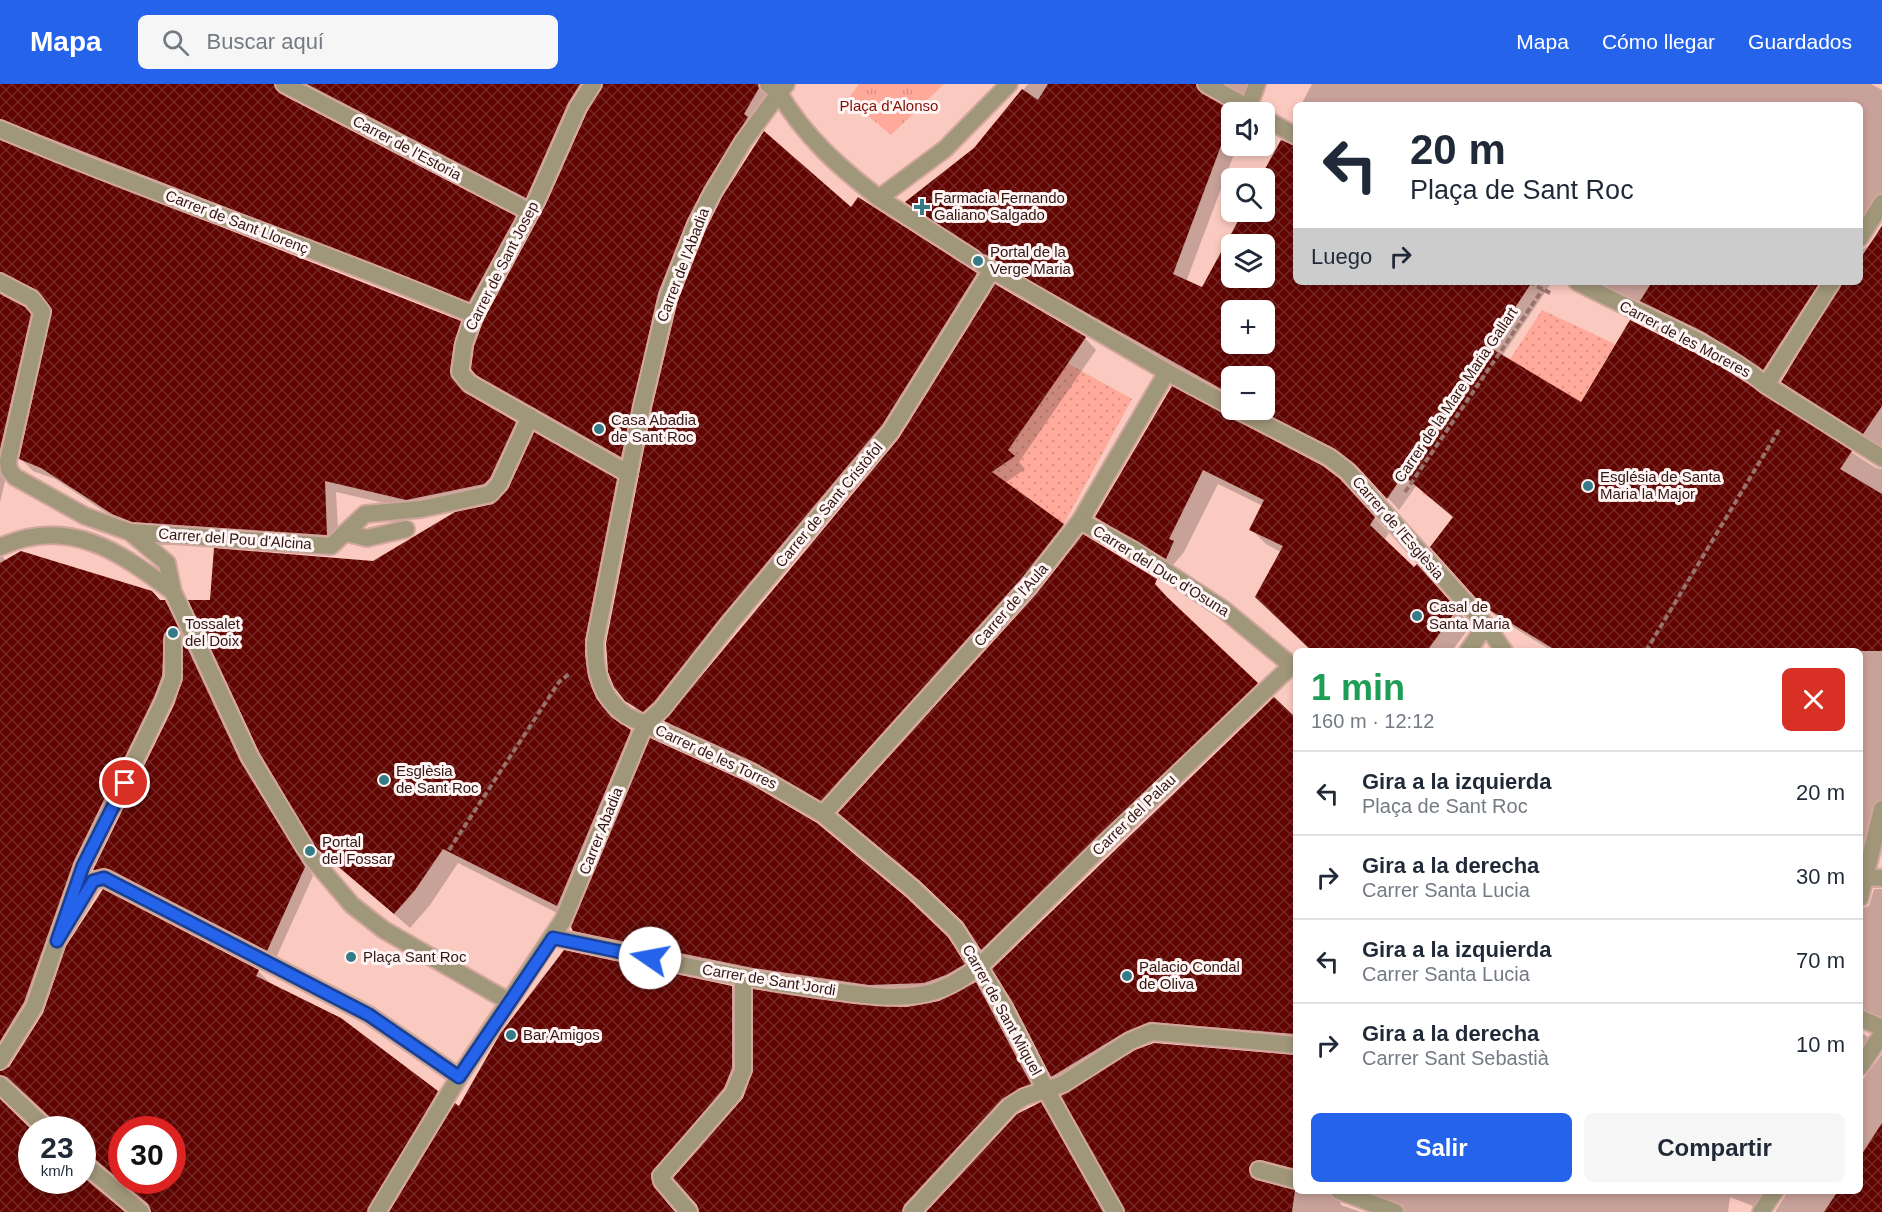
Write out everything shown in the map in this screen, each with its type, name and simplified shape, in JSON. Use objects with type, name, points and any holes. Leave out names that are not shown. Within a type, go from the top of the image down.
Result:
[{"type":"street","name":"Carrer de l'Estoria","points":[[284,84],[530,212]]},
{"type":"street","name":"Carrer de Sant Josep","points":[[593,84],[578,107],[530,212],[474,315],[464,344],[460,372],[470,383],[628,474]]},
{"type":"street","points":[[879,198],[945,149],[1009,84]]},
{"type":"street","points":[[1206,84],[1238,102]]},
{"type":"street","points":[[1254,102],[1257,84]]},
{"type":"street","points":[[778,87],[809,136],[847,173],[879,198],[982,265],[1221,401]]},
{"type":"street","name":"Carrer de l'Abadia","points":[[609,701],[599,682],[595,662],[595,642],[661,323],[685,254],[713,192],[778,87]]},
{"type":"street","points":[[1275,124],[1293,134]]},
{"type":"street","name":"Carrer de Sant Llorenç","points":[[0,129],[76,161],[376,274],[474,315]]},
{"type":"street","points":[[1863,233],[1882,203]]},
{"type":"street","name":"Carrer de Sant Cristòfol","points":[[645,724],[662,709],[729,624],[891,431],[982,265]]},
{"type":"street","points":[[0,282],[32,299],[42,312],[8,461],[9,470],[15,477],[85,516],[130,532],[167,563],[173,592],[250,757],[308,853],[352,905],[384,930],[508,1001]]},
{"type":"street","name":"Carrer de les Moreres","points":[[1583,285],[1655,320],[1749,372],[1882,458]]},
{"type":"street","points":[[1766,385],[1830,285]]},
{"type":"street","name":"Carrer de l'Aula","points":[[824,814],[1029,586],[1080,521],[1167,372]]},
{"type":"street","name":"Carrer del Pou d'Alcina","points":[[130,532],[331,546],[365,514],[382,515],[422,509],[490,494],[499,484],[530,417]]},
{"type":"street","name":"Carrer de l'Esglèsia","points":[[1257,420],[1329,457],[1360,483],[1486,625],[1502,648]]},
{"type":"street","name":"Carrer del Duc d'Osuna","points":[[1080,521],[1133,550],[1223,609],[1293,666]]},
{"type":"street","points":[[345,533],[367,538],[406,529]]},
{"type":"street","points":[[0,547],[25,537],[67,534],[132,561],[173,592]]},
{"type":"street","points":[[1470,648],[1486,625]]},
{"type":"street","points":[[0,1060],[34,1007],[83,866],[164,701],[173,678],[173,639]]},
{"type":"street","name":"Carrer del Palau","points":[[980,966],[1107,841],[1293,668]]},
{"type":"street","name":"Carrer de les Torres","points":[[609,701],[627,716],[777,785],[824,814]]},
{"type":"street","name":"Carrer Abadia","points":[[377,1212],[459,1077],[508,1001],[553,938],[586,869],[645,724]]},
{"type":"street","points":[[1863,894],[1874,878],[1882,809]]},
{"type":"street","name":"Carrer de Sant Miquel","points":[[824,814],[956,930],[980,966],[1115,1212]]},
{"type":"street","points":[[57,941],[93,881],[104,878],[369,1015],[459,1077]]},
{"type":"street","name":"Carrer de Sant Jordi","points":[[553,938],[742,979],[872,995],[906,997],[947,987],[980,966]]},
{"type":"street","points":[[688,1212],[662,1181],[661,1176],[740,1083],[743,1070],[742,979]]},
{"type":"street","points":[[1863,1019],[1882,1028]]},
{"type":"street","points":[[912,1212],[1010,1106],[1024,1097],[1063,1084],[1130,1041],[1152,1032],[1293,1045]]},
{"type":"street","points":[[1863,1062],[1882,1034]]},
{"type":"street","points":[[0,1085],[33,1116]]},
{"type":"street","points":[[1260,1170],[1293,1179]]},
{"type":"street","points":[[96,1174],[141,1212]]},
{"type":"street","points":[[1346,1194],[1388,1211]]},
{"type":"street","points":[[1380,1194],[1388,1211]]},
{"type":"street","points":[[1761,1212],[1773,1194]]},
{"type":"path","name":"Carrer de la Mare Maria Gallart","points":[[1389,515],[1543,289]]},
{"type":"path","points":[[1648,648],[1786,419]]},
{"type":"path","points":[[449,850],[560,681]]},
{"type":"green space","name":"Plaça d'Alonso","points":[[859,84],[944,84],[891,135],[848,99]]},
{"type":"green space","points":[[1542,310],[1615,344],[1564,429],[1543,417],[1559,389],[1529,371],[1431,498],[1422,494]]},
{"type":"green space","points":[[1067,363],[1132,399],[1064,524],[992,472],[1005,463],[1011,453],[1008,450]]},
{"type":"building","points":[[0,84],[274,84],[279,93],[516,216],[469,302],[0,119]]},
{"type":"building","points":[[307,84],[580,84],[568,103],[526,198]]},
{"type":"building","points":[[603,84],[758,84],[759,88],[744,114],[748,117],[704,187],[687,220],[658,293],[621,457],[476,375],[471,369],[474,346],[484,319],[546,204],[587,112]]},
{"type":"building","points":[[1048,84],[1196,84],[1201,93],[1221,104],[1221,146],[1173,274],[1202,287],[1221,252],[1221,288],[1275,288],[1275,234],[1231,234],[1238,222],[1275,222],[1275,168],[1266,168],[1272,156],[1275,156],[1275,151],[1281,140],[1293,145],[1293,285],[1530,285],[1489,347],[1581,402],[1630,320],[1717,364],[1852,451],[1840,469],[1882,494],[1882,651],[1863,651],[1863,648],[1552,648],[1483,606],[1430,547],[1453,517],[1403,475],[1387,499],[1355,464],[1335,449],[1275,418],[1275,366],[1221,366],[1221,389],[983,254],[905,202],[974,148],[1022,89],[1038,100]]},
{"type":"building","points":[[764,131],[851,207],[858,197],[977,273],[882,425],[721,617],[654,702],[643,712],[625,701],[614,687],[608,672],[606,643],[652,408],[678,300],[706,229],[722,197]]},
{"type":"building","points":[[0,140],[461,321],[454,343],[450,371],[452,378],[464,392],[516,422],[490,478],[484,484],[406,500],[325,481],[327,535],[132,522],[112,514],[41,468],[19,459],[52,310],[37,290],[0,272]]},
{"type":"building","points":[[1882,226],[1882,406],[1863,434],[1781,382],[1840,285],[1863,285],[1863,254]]},
{"type":"building","points":[[995,284],[1086,337],[1008,450],[1015,456],[992,472],[1064,524],[1021,579],[821,801],[756,763],[664,721],[899,438]]},
{"type":"building","points":[[1650,285],[1818,285],[1763,370],[1704,332],[1640,301]]},
{"type":"building","points":[[0,294],[25,307],[31,314],[0,449]]},
{"type":"building","points":[[1172,386],[1221,412],[1221,420],[1236,420],[1323,466],[1340,479],[1375,517],[1370,525],[1414,567],[1417,564],[1457,609],[1429,648],[1309,648],[1255,597],[1283,546],[1249,530],[1264,500],[1203,470],[1169,539],[1174,541],[1166,559],[1095,517]]},
{"type":"building","points":[[534,432],[617,479],[585,640],[585,654],[588,677],[596,698],[611,717],[631,730],[557,906],[443,849],[415,890],[394,914],[315,847],[259,752],[188,600],[210,600],[214,548],[373,561],[455,512],[493,504],[508,489]]},
{"type":"building","points":[[1083,534],[1157,579],[1155,584],[1167,597],[1258,683],[981,950],[963,922],[920,881],[838,813],[1037,593]]},
{"type":"building","points":[[21,551],[152,591],[160,600],[165,600],[180,631],[172,629],[164,634],[162,676],[154,697],[74,861],[24,1002],[0,1041],[0,563]]},
{"type":"building","points":[[183,639],[240,761],[305,867],[267,951],[109,869],[93,870],[174,705],[183,678]]},
{"type":"building","points":[[1274,697],[1293,715],[1293,1034],[1149,1022],[1125,1032],[1051,1077],[1013,1003],[992,969]]},
{"type":"building","points":[[650,738],[747,782],[817,823],[906,897],[948,937],[965,964],[946,975],[924,983],[869,985],[753,968],[573,931],[571,927]]},
{"type":"building","points":[[103,889],[259,970],[256,976],[341,1018],[438,1091],[367,1212],[151,1212],[148,1204],[136,1194],[186,1194],[186,1116],[108,1116],[108,1170],[96,1160],[96,1116],[49,1116],[7,1077],[0,1075],[0,1071],[9,1067],[43,1013],[66,946]]},
{"type":"building","points":[[564,950],[732,986],[732,1068],[724,1088],[651,1174],[654,1187],[675,1212],[389,1212],[455,1103],[459,1106],[500,1034]]},
{"type":"building","points":[[976,982],[1031,1084],[1002,1099],[904,1205],[902,1212],[699,1212],[697,1205],[673,1178],[743,1098],[753,1070],[753,989],[855,1004],[906,1007],[939,1001]]},
{"type":"building","points":[[1154,1043],[1293,1055],[1293,1168],[1261,1160],[1252,1162],[1249,1168],[1251,1177],[1256,1180],[1293,1189],[1292,1212],[1125,1212],[1061,1096],[1135,1050]]},
{"type":"building","points":[[0,1099],[18,1116],[18,1194],[96,1194],[96,1188],[125,1212],[0,1212]]},
{"type":"building","points":[[1041,1102],[1103,1212],[926,1212],[1017,1114]]},
{"type":"building","points":[[1882,1123],[1882,1212],[1824,1212],[1836,1194],[1863,1194],[1863,1152]]},
{"type":"place","name":"Farmacia Fernando Galiano Salgado","points":[[922,207]]},
{"type":"place","name":"Portal de la Verge Maria","points":[[978,261]]},
{"type":"place","name":"Casa Abadia de Sant Roc","points":[[599,429]]},
{"type":"place","name":"Església de Santa Maria la Major","points":[[1588,486]]},
{"type":"place","name":"Casal de Santa Maria","points":[[1417,616]]},
{"type":"place","name":"Tossalet del Doix","points":[[173,633]]},
{"type":"place","name":"Esglèsia de Sant Roc","points":[[384,780]]},
{"type":"place","name":"Portal del Fossar","points":[[310,851]]},
{"type":"place","name":"Plaça Sant Roc","points":[[351,957]]},
{"type":"place","name":"Palacio Condal de Oliva","points":[[1127,976]]},
{"type":"place","name":"Bar Amigos","points":[[511,1035]]},
{"type":"route","points":[[125,783],[83,866],[57,941],[93,881],[104,878],[369,1015],[459,1077],[508,1001],[553,938],[650,958]]}]
